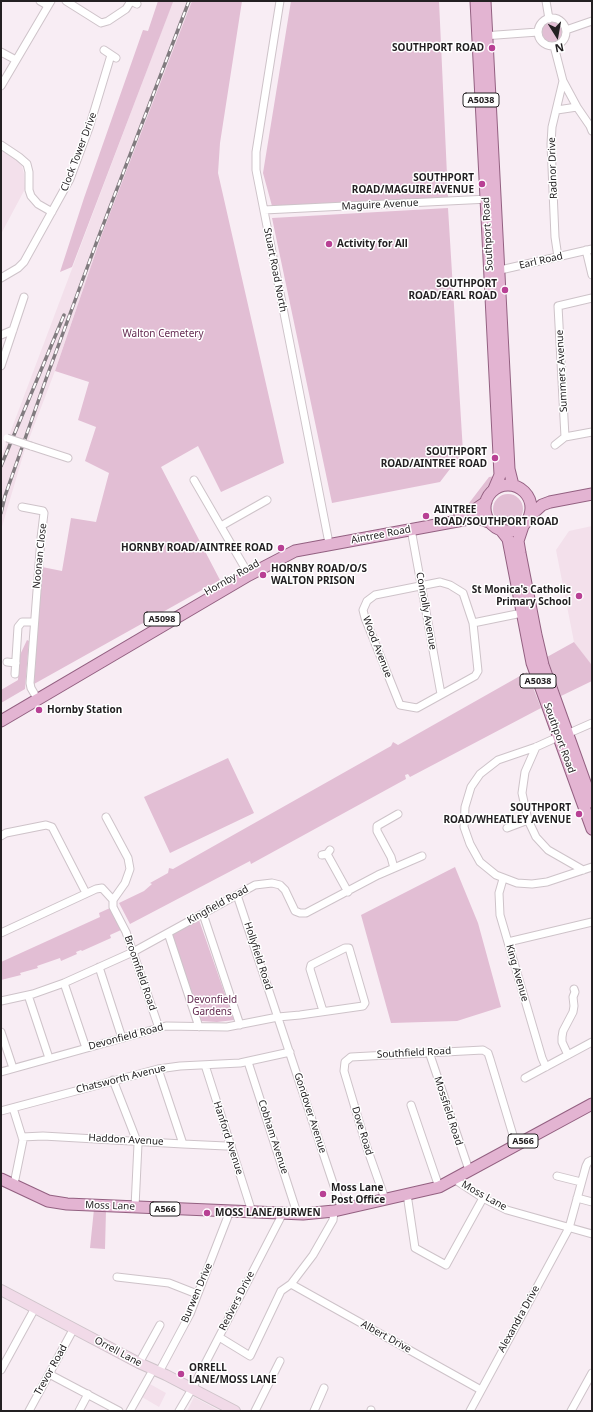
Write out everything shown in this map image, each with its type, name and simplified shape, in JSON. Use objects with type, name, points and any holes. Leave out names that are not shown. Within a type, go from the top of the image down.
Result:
[{"type":"main road","name":"Southport Road","points":[[476,1],[483,36]]},
{"type":"main road","name":"Southport Road","points":[[486,1],[483,36],[495,271],[509,465],[513,485]]},
{"type":"main road","name":"Southport Road","points":[[494,489],[500,475],[495,271]]},
{"type":"main road","points":[[494,489],[504,485],[513,485],[520,488],[528,495],[531,503],[530,516]]},
{"type":"main road","name":"A5038","points":[[486,502],[494,489]]},
{"type":"main road","points":[[528,495],[549,498],[592,489]]},
{"type":"main road","points":[[530,516],[542,505],[592,494]]},
{"type":"main road","name":"Hornby Road","points":[[1,721],[36,697],[295,544],[465,514],[473,511],[486,502]]},
{"type":"main road","points":[[486,502],[485,513],[491,523]]},
{"type":"main road","name":"A5038","points":[[523,526],[530,516]]},
{"type":"main road","name":"Aintree Road","points":[[295,551],[474,518],[491,523]]},
{"type":"main road","name":"A5038","points":[[491,523],[501,530]]},
{"type":"main road","name":"Southport Road","points":[[523,526],[518,541],[536,635],[563,736],[592,829]]},
{"type":"main road","points":[[501,530],[514,530],[523,526]]},
{"type":"main road","name":"Southport Road","points":[[501,530],[508,539],[532,663],[592,802]]},
{"type":"main road","name":"Hornby Road","points":[[247,572],[295,551]]},
{"type":"main road","name":"Hornby Road","points":[[1,713],[36,697]]},
{"type":"main road","name":"A566","points":[[454,1179],[468,1170],[592,1104]]},
{"type":"main road","name":"Moss Lane","points":[[1,1178],[48,1201],[60,1204],[283,1213],[338,1210],[439,1187],[454,1179]]},
{"type":"street","points":[[1,86],[49,3],[40,1]]},
{"type":"street","points":[[66,1],[101,22],[108,21],[134,3]]},
{"type":"street","name":"Stuart Road North","points":[[280,1],[256,152],[256,170],[328,538]]},
{"type":"street","points":[[546,1],[550,19]]},
{"type":"street","points":[[550,19],[558,20],[566,30],[564,39],[561,43],[554,46],[549,46],[543,42],[540,39],[538,32],[544,20],[550,19]]},
{"type":"street","points":[[566,30],[592,21]]},
{"type":"street","points":[[483,36],[538,32]]},
{"type":"street","points":[[554,46],[563,81],[592,131]]},
{"type":"street","name":"Clock Tower Drive","points":[[1,278],[18,268],[24,262],[70,179],[114,56],[104,50]]},
{"type":"street","points":[[1,52],[16,60]]},
{"type":"street","name":"Radnor Drive","points":[[558,256],[555,237],[551,144],[552,127],[563,81]]},
{"type":"street","points":[[557,110],[577,107]]},
{"type":"street","points":[[1,145],[27,164],[31,196],[38,204],[52,212]]},
{"type":"street","name":"Maguire Avenue","points":[[264,210],[491,199]]},
{"type":"street","points":[[589,250],[592,275]]},
{"type":"street","name":"Earl Road","points":[[495,271],[589,250]]},
{"type":"street","points":[[1,366],[24,297]]},
{"type":"street","name":"Summers Avenue","points":[[565,437],[558,306],[592,298]]},
{"type":"street","points":[[1,335],[13,330]]},
{"type":"street","points":[[555,444],[565,437],[592,432]]},
{"type":"street","points":[[4,437],[68,458]]},
{"type":"street","points":[[194,480],[247,572]]},
{"type":"street","points":[[221,526],[267,500]]},
{"type":"street","name":"Noonan Close","points":[[22,507],[43,511],[44,513],[30,683],[36,697]]},
{"type":"street","name":"Connolly Avenue","points":[[411,529],[441,694]]},
{"type":"street","points":[[422,586],[440,582],[450,584],[459,590],[463,593],[473,623],[478,671],[475,676],[441,694]]},
{"type":"street","name":"Wood Avenue","points":[[422,586],[375,596],[367,601],[363,610],[400,705],[417,708],[441,694]]},
{"type":"street","points":[[473,623],[522,613]]},
{"type":"street","points":[[15,674],[18,627],[22,622],[34,622]]},
{"type":"street","points":[[6,662],[16,663]]},
{"type":"street","points":[[592,723],[536,747],[498,760],[480,774],[471,787],[465,807],[464,827],[470,844],[480,862],[491,872],[503,879],[517,883],[532,884],[547,882],[592,867]]},
{"type":"street","points":[[584,727],[592,730]]},
{"type":"street","points":[[536,747],[525,772],[522,793],[528,820],[536,837],[548,850],[584,870]]},
{"type":"street","points":[[394,868],[388,852],[377,831],[377,826],[398,814]]},
{"type":"street","points":[[1,933],[96,889],[102,888],[113,903],[125,883],[130,869],[128,858],[106,817]]},
{"type":"street","points":[[506,828],[528,820]]},
{"type":"street","points":[[1,836],[6,833],[46,825],[52,827],[86,893]]},
{"type":"street","points":[[326,853],[348,892]]},
{"type":"street","name":"Kingfield Road","points":[[1,1001],[28,995],[64,983],[133,952],[255,885],[277,884],[284,888],[295,911],[304,914],[394,868],[422,856]]},
{"type":"street","name":"King Avenue","points":[[503,879],[500,888],[499,905],[508,942],[542,1058],[546,1067]]},
{"type":"street","name":"Hollyfield Road","points":[[237,895],[278,1017]]},
{"type":"street","name":"Broomfield Road","points":[[113,903],[125,930],[159,1028]]},
{"type":"street","points":[[203,914],[240,1025]]},
{"type":"street","points":[[508,942],[592,922]]},
{"type":"street","points":[[168,933],[199,1027]]},
{"type":"street","name":"Devonfield Road","points":[[1,1072],[169,1026],[223,1027],[278,1017],[324,1011],[362,1006],[365,1003],[349,948],[345,948],[311,965],[310,969],[324,1011]]},
{"type":"street","points":[[98,967],[122,1038]]},
{"type":"street","points":[[64,983],[86,1048]]},
{"type":"street","points":[[568,1054],[562,1042],[562,1037],[563,1031],[573,1012],[574,989]]},
{"type":"street","points":[[28,995],[49,1058]]},
{"type":"street","name":"Gondover Avenue","points":[[278,1017],[338,1210]]},
{"type":"street","points":[[1,1032],[13,1068]]},
{"type":"street","points":[[525,1078],[592,1042]]},
{"type":"street","name":"Southfield Road","points":[[345,1062],[348,1058],[354,1056],[480,1049],[486,1051],[490,1059],[516,1145]]},
{"type":"street","name":"Chatsworth Avenue","points":[[1,1111],[158,1069],[180,1066],[248,1062],[290,1052]]},
{"type":"street","name":"Mossfield Road","points":[[429,1052],[468,1170]]},
{"type":"street","name":"Cobham Avenue","points":[[248,1062],[297,1213]]},
{"type":"street","name":"Dove Road","points":[[345,1062],[344,1071],[367,1148],[385,1199]]},
{"type":"street","name":"Hanford Avenue","points":[[205,1065],[252,1212]]},
{"type":"street","points":[[158,1069],[183,1144]]},
{"type":"street","points":[[113,1080],[136,1141],[138,1151],[135,1207]]},
{"type":"street","points":[[411,1105],[439,1187]]},
{"type":"street","points":[[13,1108],[22,1137],[22,1147],[14,1184]]},
{"type":"street","name":"Haddon Avenue","points":[[22,1137],[43,1136],[183,1144],[231,1145]]},
{"type":"street","name":"Alexandra Drive","points":[[470,1411],[569,1228],[586,1164],[592,1160]]},
{"type":"street","points":[[557,1176],[581,1182]]},
{"type":"street","name":"Moss Lane","points":[[454,1179],[483,1198],[507,1210],[592,1234]]},
{"type":"street","points":[[407,1194],[415,1248],[446,1265],[483,1198]]},
{"type":"street","points":[[577,1198],[592,1202]]},
{"type":"street","points":[[219,1337],[250,1356],[281,1291],[291,1284],[313,1255],[338,1210]]},
{"type":"street","name":"Burwen Drive","points":[[130,1411],[190,1314],[230,1211]]},
{"type":"street","name":"Redvers Drive","points":[[179,1411],[192,1389],[283,1213]]},
{"type":"street","points":[[117,1277],[168,1283],[197,1294]]},
{"type":"street","name":"Albert Drive","points":[[291,1284],[481,1390]]},
{"type":"street","name":"Orrell Lane","points":[[1,1290],[139,1363],[235,1411]]},
{"type":"street","points":[[1,1370],[4,1357],[35,1308]]},
{"type":"street","points":[[139,1363],[160,1325]]},
{"type":"street","name":"Trevor Road","points":[[29,1411],[74,1328]]},
{"type":"street","points":[[255,1411],[280,1361]]},
{"type":"street","points":[[571,1411],[590,1382],[592,1373]]},
{"type":"street","points":[[49,1374],[119,1411]]},
{"type":"street","points":[[314,1411],[324,1388]]},
{"type":"street","points":[[78,1411],[88,1394]]},
{"type":"shaded area","points":[[173,1],[192,1],[102,234],[55,371],[24,452],[1,530],[1,457]]},
{"type":"shaded area","points":[[1,150],[18,161],[22,166],[25,189],[1,234]]},
{"type":"shaded area","name":"St Monica's Catholic Primary School","points":[[592,526],[591,665],[574,642],[556,550],[569,531]]},
{"type":"shaded area","points":[[150,1384],[166,1393],[159,1407],[142,1397]]},
{"type":"shaded area","points":[[194,1397],[220,1411],[187,1411]]},
{"type":"green space","points":[[158,1],[173,2],[72,267],[60,272],[84,198],[143,30],[148,31]]},
{"type":"green space","name":"Walton Cemetery","points":[[192,1],[242,1],[220,143],[218,173],[284,463],[221,492],[198,446],[161,467],[220,580],[34,684],[42,567],[62,571],[71,518],[96,522],[109,473],[85,461],[96,427],[78,420],[89,382],[55,371],[102,234]]},
{"type":"green space","points":[[291,1],[439,1],[448,197],[272,206],[263,173]]},
{"type":"green space","points":[[552,22],[559,25],[562,32],[559,39],[552,42],[545,39],[542,32],[545,25]]},
{"type":"green space","points":[[448,208],[463,452],[440,482],[332,503],[272,218]]},
{"type":"green space","points":[[496,476],[494,482],[479,502],[463,511],[489,477]]},
{"type":"green space","points":[[508,494],[519,498],[523,509],[519,520],[508,524],[497,520],[493,509],[497,498]]},
{"type":"green space","points":[[27,640],[29,641],[25,689],[1,703],[1,690],[18,680],[19,657]]},
{"type":"green space","points":[[574,642],[592,664],[592,681],[561,696],[547,657]]},
{"type":"green space","points":[[527,672],[541,708],[410,777],[408,774],[405,775],[406,779],[251,864],[250,861],[130,924],[119,903],[144,891],[152,884],[150,883],[168,873],[169,868],[173,869],[391,746],[393,742],[398,745]]},
{"type":"green space","points":[[228,758],[254,813],[170,853],[144,797]]},
{"type":"green space","points":[[455,867],[478,923],[501,1007],[457,1021],[391,1023],[361,915]]},
{"type":"green space","points":[[110,908],[121,930],[110,935],[111,938],[82,951],[76,952],[77,954],[61,961],[60,958],[37,966],[38,968],[20,973],[21,975],[1,980],[1,962],[100,917],[99,913]]},
{"type":"green space","name":"Devonfield Gardens","points":[[199,920],[234,1020],[217,1022],[200,1021],[171,934]]},
{"type":"green space","points":[[94,1209],[106,1210],[105,1249],[90,1248]]},
{"type":"railway","points":[[1,513],[5,496],[46,379],[189,1]]},
{"type":"railway","points":[[1,466],[64,315]]},
{"type":"place","name":"SOUTHPORT ROAD","points":[[492,48]]},
{"type":"place","name":"SOUTHPORT ROAD/MAGUIRE AVENUE","points":[[482,184]]},
{"type":"place","name":"Activity for All","points":[[329,244]]},
{"type":"place","name":"SOUTHPORT ROAD/EARL ROAD","points":[[505,290]]},
{"type":"place","name":"SOUTHPORT ROAD/AINTREE ROAD","points":[[495,458]]},
{"type":"place","name":"AINTREE ROAD/SOUTHPORT ROAD","points":[[426,516]]},
{"type":"place","name":"HORNBY ROAD/AINTREE ROAD","points":[[281,548]]},
{"type":"place","name":"HORNBY ROAD/O/S WALTON PRISON","points":[[263,575]]},
{"type":"place","name":"St Monica's Catholic Primary School","points":[[579,596]]},
{"type":"place","name":"Hornby Station","points":[[39,710]]},
{"type":"place","name":"SOUTHPORT ROAD/WHEATLEY AVENUE","points":[[579,814]]},
{"type":"place","name":"Moss Lane Post Office","points":[[323,1194]]},
{"type":"place","name":"MOSS LANE/BURWEN","points":[[207,1213]]},
{"type":"place","name":"ORRELL LANE/MOSS LANE","points":[[181,1374]]}]
